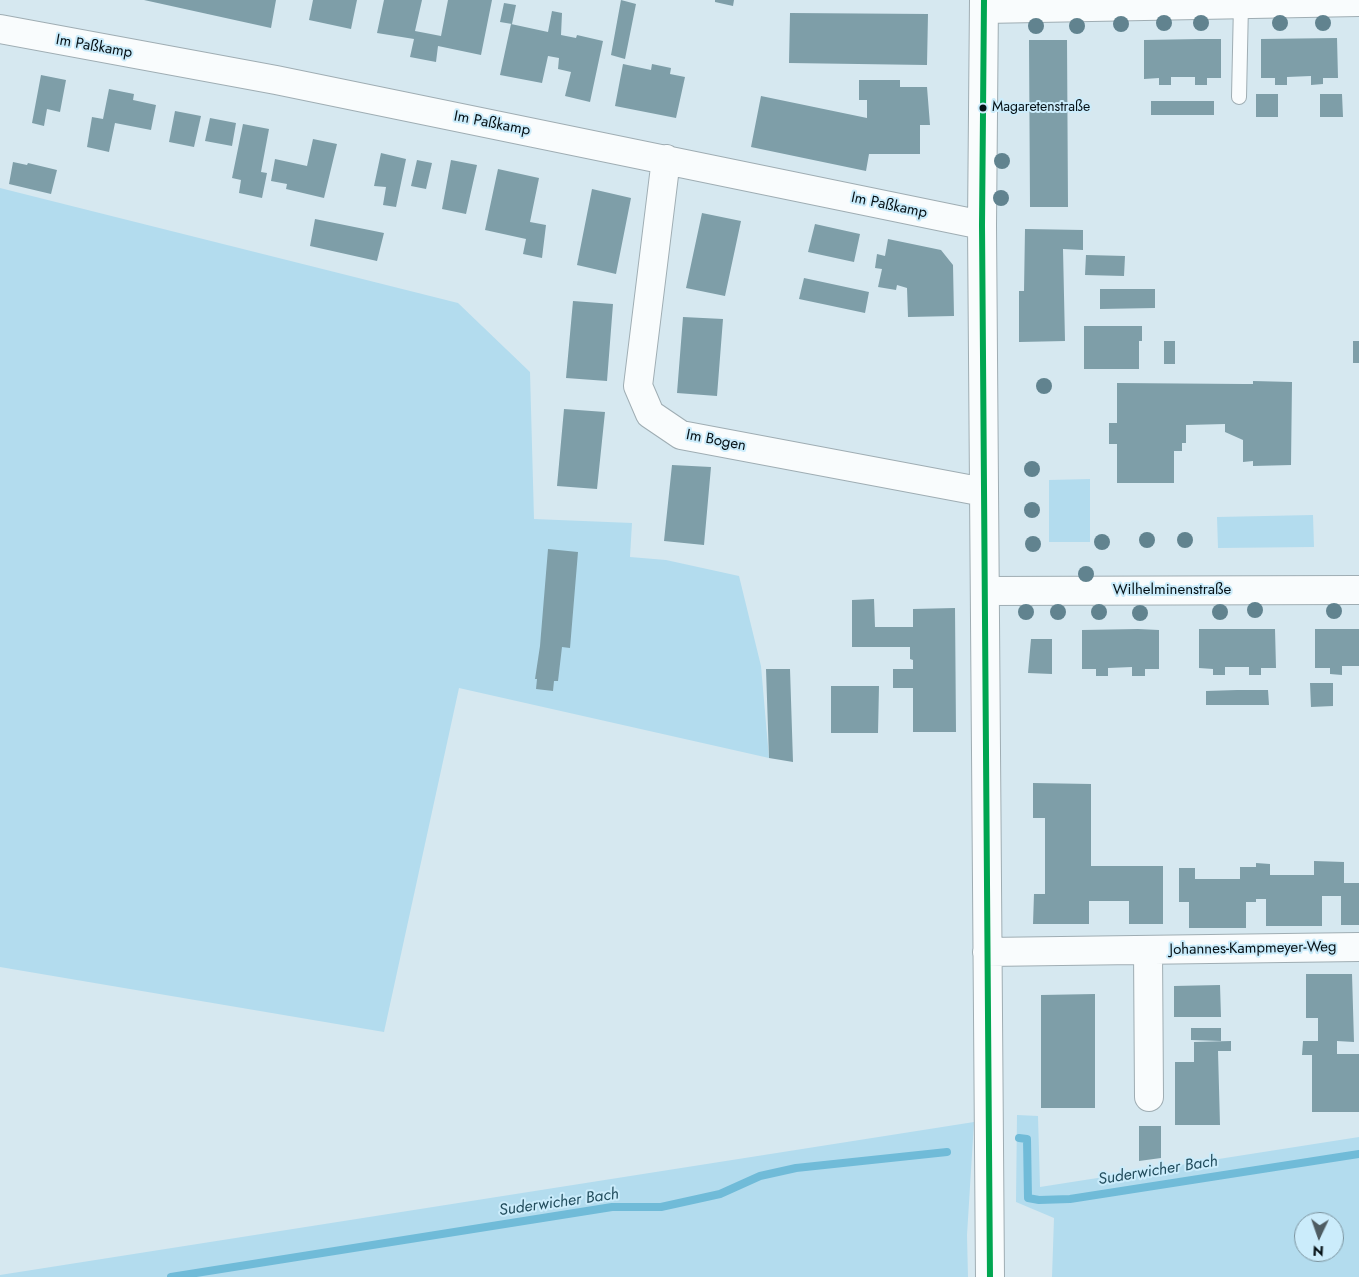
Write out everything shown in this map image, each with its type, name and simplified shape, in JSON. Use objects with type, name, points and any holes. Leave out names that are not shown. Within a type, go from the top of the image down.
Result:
[{"type":"street","points":[[990,1277],[982,225],[984,4],[1359,2]]},
{"type":"street","name":"Im Paßkamp","points":[[0,29],[276,80],[982,225]]},
{"type":"street","name":"Im Bogen","points":[[666,159],[638,386],[650,414],[681,435],[984,492]]},
{"type":"street","name":"Wilhelminenstraße","points":[[985,591],[1359,590]]},
{"type":"street","name":"Johannes-Kampmeyer-Weg","points":[[987,952],[1359,948]]},
{"type":"street","name":"Johannes-Kampmeyer-Weg","points":[[1148,950],[1149,1097]]},
{"type":"lane","points":[[1239,97],[1241,4]]},
{"type":"shaded area","points":[[0,188],[458,303],[530,372],[534,519],[632,523],[630,557],[666,560],[739,576],[761,666],[769,758],[459,688],[384,1032],[0,967]]},
{"type":"shaded area","points":[[1090,479],[1090,542],[1049,542],[1049,480]]},
{"type":"shaded area","points":[[1313,515],[1314,547],[1218,548],[1217,517]]},
{"type":"shaded area","points":[[1017,1115],[1038,1116],[1040,1187],[1359,1137],[1359,1277],[1052,1277],[1054,1218],[1016,1202]]},
{"type":"shaded area","points":[[974,1122],[967,1235],[968,1277],[0,1277],[0,1275]]},
{"type":"building","points":[[144,0],[276,0],[271,28]]},
{"type":"building","points":[[313,0],[357,0],[351,29],[309,20]]},
{"type":"building","points":[[384,0],[422,0],[415,31],[441,36],[448,0],[492,0],[481,55],[438,46],[436,62],[410,57],[414,39],[377,33]]},
{"type":"building","points":[[621,0],[636,4],[625,59],[611,55]]},
{"type":"building","points":[[715,0],[734,0],[733,6],[715,2]]},
{"type":"building","points":[[504,3],[516,5],[512,24],[500,22]]},
{"type":"building","points":[[552,11],[562,13],[561,35],[576,38],[577,35],[603,41],[590,102],[565,96],[571,72],[558,69],[559,58],[548,56],[542,83],[500,75],[511,24],[548,32]]},
{"type":"building","points":[[790,13],[928,14],[927,65],[789,63]]},
{"type":"building","points":[[1337,38],[1338,78],[1323,78],[1323,84],[1311,85],[1311,76],[1287,77],[1287,85],[1275,85],[1275,78],[1261,78],[1261,39]]},
{"type":"building","points":[[1221,39],[1221,78],[1207,78],[1207,85],[1195,85],[1195,77],[1171,77],[1171,85],[1159,85],[1159,78],[1144,79],[1144,40]]},
{"type":"building","points":[[1029,40],[1067,40],[1068,207],[1030,207]]},
{"type":"building","points":[[623,64],[651,70],[652,64],[671,68],[670,74],[685,77],[676,118],[615,106]]},
{"type":"building","points":[[41,75],[66,80],[60,112],[47,109],[44,126],[32,123]]},
{"type":"building","points":[[859,80],[900,80],[900,87],[927,87],[930,125],[920,125],[920,154],[869,154],[866,171],[751,147],[761,96],[867,118],[867,100],[859,100]]},
{"type":"building","points":[[109,89],[134,94],[133,100],[156,105],[151,130],[115,123],[109,152],[87,147],[92,117],[103,119]]},
{"type":"building","points":[[1256,94],[1278,94],[1278,117],[1256,117]]},
{"type":"building","points":[[1320,94],[1342,94],[1343,117],[1320,117]]},
{"type":"building","points":[[1151,101],[1214,101],[1214,115],[1151,115]]},
{"type":"building","points":[[175,111],[201,116],[194,147],[169,142]]},
{"type":"building","points":[[210,118],[236,123],[232,146],[205,141]]},
{"type":"building","points":[[243,124],[269,129],[261,172],[267,173],[262,198],[239,193],[241,180],[232,178]]},
{"type":"building","points":[[313,139],[337,144],[324,198],[286,189],[287,184],[271,181],[275,159],[307,166]]},
{"type":"building","points":[[381,153],[406,159],[396,207],[383,205],[386,187],[374,186]]},
{"type":"building","points":[[417,160],[432,163],[426,189],[411,186]]},
{"type":"building","points":[[451,160],[477,165],[466,214],[442,209]]},
{"type":"building","points":[[13,162],[27,165],[28,163],[57,170],[51,194],[9,184]]},
{"type":"building","points":[[498,169],[539,178],[530,222],[546,225],[542,258],[523,254],[526,239],[485,230]]},
{"type":"building","points":[[592,189],[631,198],[616,274],[577,265]]},
{"type":"building","points":[[702,213],[741,221],[725,296],[686,288]]},
{"type":"building","points":[[315,219],[384,233],[377,261],[310,246]]},
{"type":"building","points":[[815,224],[860,234],[854,262],[808,252]]},
{"type":"building","points":[[1025,229],[1083,230],[1083,250],[1063,249],[1065,341],[1019,342],[1019,291],[1024,291]]},
{"type":"building","points":[[888,239],[941,250],[953,265],[954,316],[908,317],[907,288],[897,285],[896,290],[878,287],[882,269],[875,268],[877,254],[885,256]]},
{"type":"building","points":[[1086,255],[1125,256],[1124,276],[1085,275]]},
{"type":"building","points":[[804,278],[869,292],[865,313],[799,299]]},
{"type":"building","points":[[1100,289],[1155,289],[1155,308],[1100,309]]},
{"type":"building","points":[[573,301],[613,304],[607,381],[566,378]]},
{"type":"building","points":[[683,317],[723,319],[717,396],[677,393]]},
{"type":"building","points":[[1084,326],[1142,326],[1142,341],[1139,341],[1139,369],[1084,369]]},
{"type":"building","points":[[1164,341],[1175,341],[1175,364],[1164,364]]},
{"type":"building","points":[[1353,341],[1359,341],[1359,363],[1353,363]]},
{"type":"building","points":[[1253,381],[1292,382],[1291,465],[1253,466],[1253,461],[1243,462],[1243,440],[1225,432],[1225,424],[1186,425],[1186,443],[1182,443],[1182,451],[1174,451],[1174,483],[1117,483],[1117,444],[1109,444],[1109,423],[1117,423],[1117,383],[1253,384]]},
{"type":"building","points":[[564,409],[605,412],[597,489],[557,486]]},
{"type":"building","points":[[672,465],[711,467],[704,545],[664,541]]},
{"type":"building","points":[[548,549],[578,552],[570,648],[562,647],[558,681],[554,681],[553,691],[536,689],[537,679],[535,679],[540,646]]},
{"type":"building","points":[[874,599],[875,627],[913,627],[913,609],[955,608],[956,732],[913,732],[913,688],[893,688],[893,669],[913,669],[913,660],[910,659],[910,647],[852,647],[852,600]]},
{"type":"building","points":[[1199,629],[1275,629],[1276,668],[1261,668],[1261,675],[1249,675],[1249,667],[1225,667],[1225,675],[1213,675],[1213,669],[1199,668]]},
{"type":"building","points":[[1315,629],[1359,629],[1359,666],[1342,666],[1342,675],[1330,674],[1330,668],[1315,668]]},
{"type":"building","points":[[1082,630],[1159,630],[1159,669],[1145,669],[1145,676],[1132,676],[1132,667],[1108,668],[1108,676],[1096,676],[1096,669],[1082,669]]},
{"type":"building","points":[[1031,639],[1052,639],[1052,674],[1028,673]]},
{"type":"building","points":[[766,669],[790,669],[793,762],[769,758]]},
{"type":"building","points":[[1310,683],[1333,683],[1333,706],[1311,707]]},
{"type":"building","points":[[831,686],[879,686],[878,733],[831,733]]},
{"type":"building","points":[[1268,690],[1269,705],[1206,705],[1206,691]]},
{"type":"building","points":[[1033,783],[1091,784],[1091,866],[1163,866],[1163,924],[1129,924],[1129,901],[1089,901],[1089,924],[1033,924],[1034,894],[1045,894],[1045,818],[1033,818]]},
{"type":"building","points":[[1314,861],[1344,862],[1344,883],[1359,883],[1359,925],[1341,925],[1341,896],[1322,896],[1322,926],[1266,926],[1266,899],[1256,899],[1256,902],[1246,902],[1246,928],[1189,928],[1189,902],[1179,902],[1179,868],[1195,868],[1195,879],[1240,879],[1240,867],[1256,867],[1256,863],[1270,864],[1270,875],[1314,875]]},
{"type":"building","points":[[1306,974],[1352,974],[1354,1042],[1337,1041],[1337,1054],[1359,1054],[1359,1112],[1312,1112],[1312,1055],[1302,1055],[1303,1041],[1318,1041],[1318,1018],[1306,1018]]},
{"type":"building","points":[[1220,985],[1221,1017],[1174,1017],[1174,986]]},
{"type":"building","points":[[1095,994],[1095,1108],[1041,1108],[1041,995]]},
{"type":"building","points":[[1191,1028],[1221,1028],[1221,1041],[1191,1040]]},
{"type":"building","points":[[1231,1041],[1231,1051],[1218,1051],[1220,1125],[1175,1125],[1175,1062],[1194,1062],[1194,1042]]},
{"type":"building","points":[[1139,1126],[1161,1126],[1161,1158],[1139,1161]]},
{"type":"waterway","name":"Suderwicher Bach","points":[[1019,1138],[1027,1139],[1028,1198],[1039,1200],[1070,1199],[1359,1154]]},
{"type":"waterway","name":"Suderwicher Bach","points":[[171,1277],[612,1207],[661,1207],[720,1194],[760,1176],[796,1168],[947,1152]]},
{"type":"transit line","points":[[984,0],[982,225],[990,1277]]},
{"type":"place","name":"Magaretenstraße","points":[[983,108]]}]
